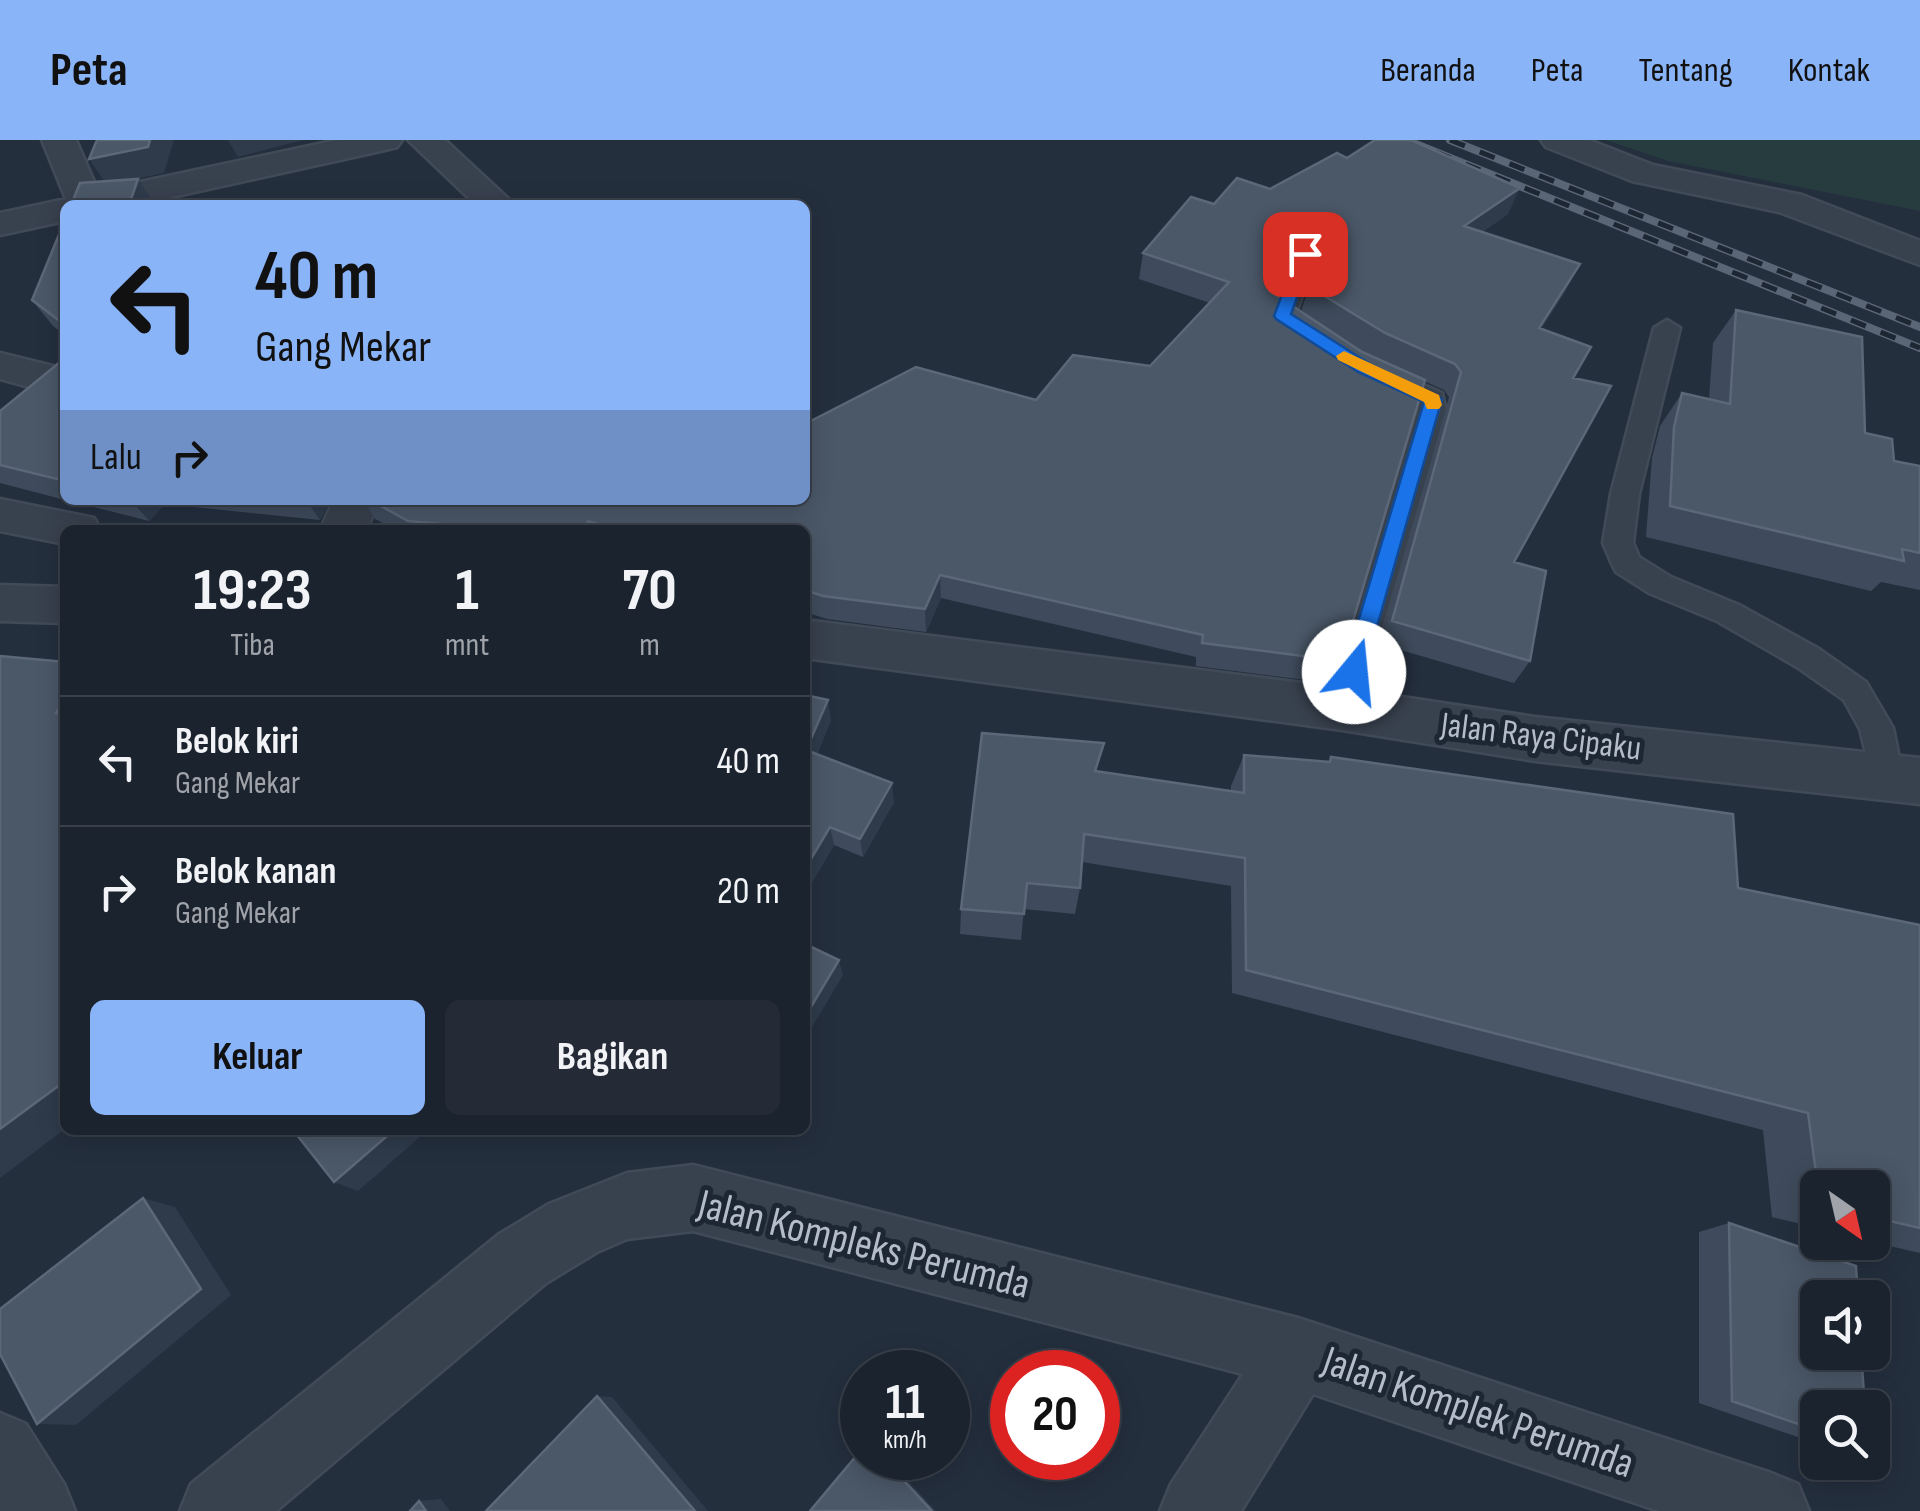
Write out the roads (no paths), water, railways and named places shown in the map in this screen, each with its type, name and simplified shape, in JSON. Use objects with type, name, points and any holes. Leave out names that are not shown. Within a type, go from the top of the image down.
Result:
[{"type":"street","points":[[59,140],[84,200]]},
{"type":"street","points":[[137,200],[198,194],[385,140]]},
{"type":"street","points":[[425,140],[491,200]]},
{"type":"street","points":[[1558,140],[1644,174],[1789,203],[1920,254]]},
{"type":"street","points":[[0,224],[60,211]]},
{"type":"street","points":[[0,366],[60,382]]},
{"type":"street","points":[[0,515],[60,527]]},
{"type":"street","points":[[0,603],[60,605]]},
{"type":"street","name":"Jalan Raya Cipaku","points":[[810,640],[1534,738],[1903,779]]},
{"type":"street","name":"Jalan Kompleks Perumda","points":[[218,1511],[522,1258],[574,1228],[627,1206],[693,1198],[1298,1353]]},
{"type":"street","points":[[1198,1511],[1298,1353]]},
{"type":"street","name":"Jalan Komplek Perumda","points":[[1298,1353],[1771,1511]]},
{"type":"street","points":[[0,1450],[37,1511]]},
{"type":"lane","points":[[1305,254],[1282,316],[1329,346]]},
{"type":"lane","points":[[1667,328],[1625,494],[1618,543],[1627,564],[1660,585],[1776,640],[1855,691],[1903,779]]},
{"type":"lane","points":[[1342,709],[1433,399],[1354,362]]},
{"type":"railway","points":[[1406,140],[1920,348]]},
{"type":"railway","points":[[1450,140],[1920,327]]}]
